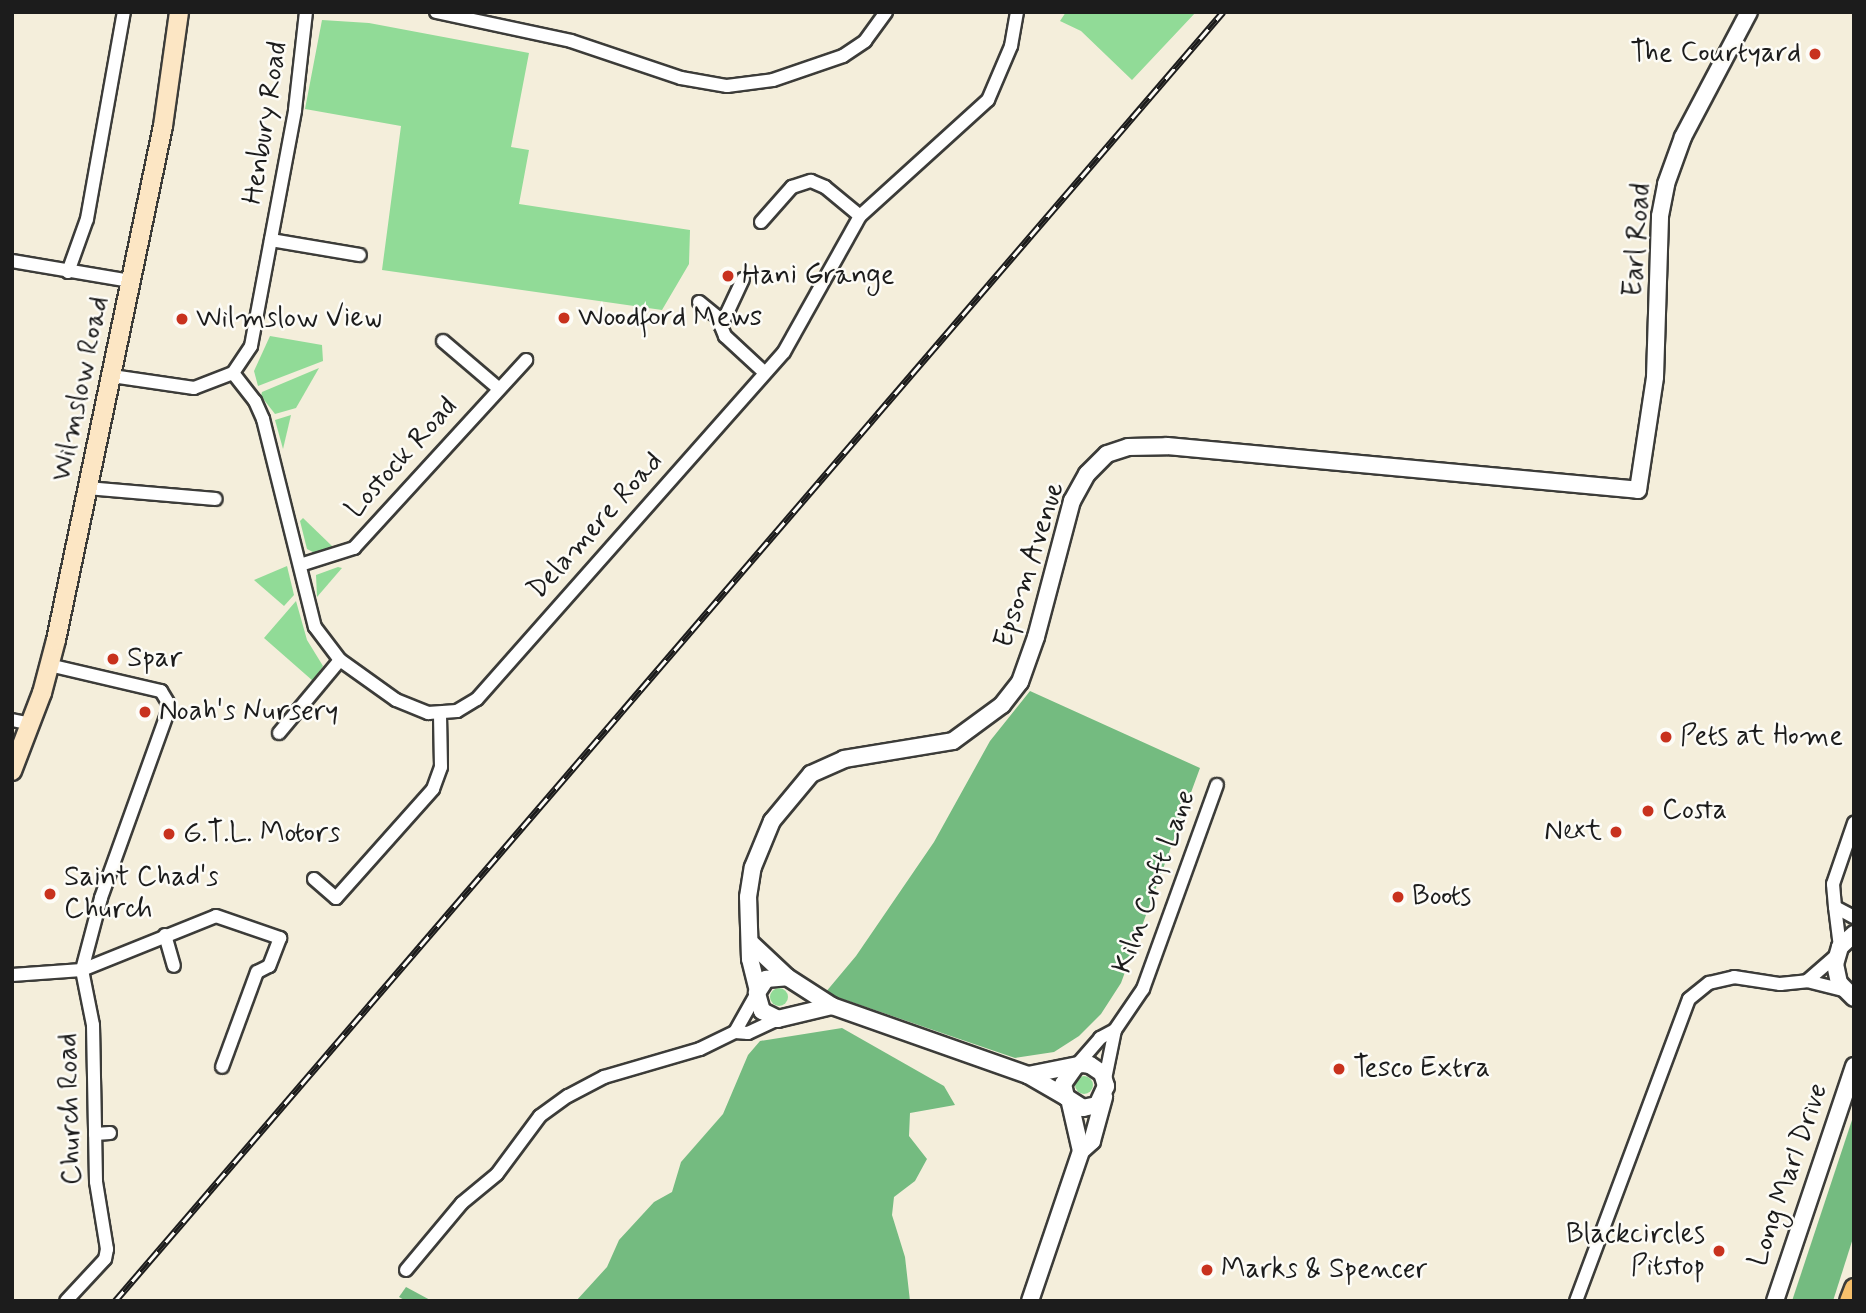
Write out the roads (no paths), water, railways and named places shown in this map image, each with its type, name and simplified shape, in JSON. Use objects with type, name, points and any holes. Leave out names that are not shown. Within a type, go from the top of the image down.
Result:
[{"type":"highway","points":[[1849,1301],[1854,1288]]},
{"type":"main road","name":"Wilmslow Road","points":[[12,771],[31,724],[49,665],[113,376],[183,13]]},
{"type":"street","name":"Wilmslow Road","points":[[68,272],[87,219],[124,12]]},
{"type":"street","name":"Henbury Road","points":[[233,373],[254,338],[306,12]]},
{"type":"street","points":[[436,12],[535,32],[681,78],[727,86],[773,80],[843,56],[866,41],[886,12]]},
{"type":"street","name":"Delamere Road","points":[[440,714],[477,699],[765,373],[795,334],[860,216],[988,100],[1004,68],[1017,12]]},
{"type":"street","name":"Earl Road","points":[[1638,490],[1655,377],[1660,216],[1666,184],[1683,137],[1749,12]]},
{"type":"street","points":[[761,222],[792,187],[811,181],[825,187],[860,216]]},
{"type":"street","name":"Henbury Road","points":[[271,240],[360,255]]},
{"type":"street","points":[[12,261],[130,281]]},
{"type":"street","points":[[721,320],[743,279]]},
{"type":"street","points":[[699,302],[721,320],[725,337],[765,373]]},
{"type":"street","points":[[443,341],[498,388]]},
{"type":"street","name":"Lostock Road","points":[[300,565],[354,548],[526,360]]},
{"type":"street","points":[[113,376],[176,389],[204,386],[233,373],[263,419],[315,627],[340,660],[396,701],[412,709],[440,714],[441,767],[433,789],[336,898],[314,879]]},
{"type":"street","name":"Epsom Avenue","points":[[758,992],[750,959],[752,944],[748,897],[753,867],[772,821],[811,774],[844,759],[953,741],[986,720],[1020,682],[1072,501],[1087,474],[1107,454],[1128,446],[1167,446],[1638,490]]},
{"type":"street","points":[[87,488],[216,499]]},
{"type":"street","points":[[279,733],[340,660]]},
{"type":"street","points":[[49,665],[161,691],[170,706],[102,898],[82,970]]},
{"type":"street","points":[[12,720],[31,724]]},
{"type":"street","name":"Kiln Croft Lane","points":[[1105,1086],[1115,1030],[1152,969],[1217,785]]},
{"type":"street","points":[[1850,998],[1835,974],[1838,951],[1833,884],[1854,823]]},
{"type":"street","points":[[1835,907],[1854,917]]},
{"type":"street","points":[[12,975],[82,970],[198,920],[216,916],[234,919],[280,938],[269,967],[257,972],[222,1067]]},
{"type":"street","points":[[1807,981],[1854,934]]},
{"type":"street","points":[[164,935],[174,966]]},
{"type":"street","points":[[752,944],[790,979],[832,1006],[1028,1075],[1068,1100],[1090,1107],[1105,1086]]},
{"type":"street","name":"Church Road","points":[[66,1301],[105,1259],[107,1249],[95,1134],[93,1025],[82,970]]},
{"type":"street","points":[[1576,1301],[1682,1008],[1695,992],[1716,980],[1734,977],[1780,984],[1807,981],[1850,998]]},
{"type":"street","points":[[735,1032],[766,979],[790,979]]},
{"type":"street","points":[[783,1018],[801,997],[790,979]]},
{"type":"street","points":[[758,992],[762,1011],[783,1018]]},
{"type":"street","points":[[406,1270],[462,1203],[497,1174],[540,1116],[568,1096],[604,1077],[700,1049],[735,1032],[748,1033],[783,1018],[832,1006]]},
{"type":"street","name":"Kiln Croft Lane","points":[[1075,1066],[1100,1038],[1115,1030]]},
{"type":"street","points":[[1028,1075],[1075,1066],[1097,1068],[1105,1086],[1092,1141],[1082,1151],[1030,1301]]},
{"type":"street","points":[[1075,1066],[1065,1077],[1068,1100],[1082,1151]]},
{"type":"street","name":"Long Marl Drive","points":[[1775,1301],[1854,1066]]},
{"type":"street","points":[[95,1134],[110,1133]]},
{"type":"railway","points":[[115,1301],[1223,12]]},
{"type":"place","name":"The Courtyard","points":[[1815,54]]},
{"type":"place","name":"Hani Grange","points":[[728,276]]},
{"type":"place","name":"Woodford Mews","points":[[564,318]]},
{"type":"place","name":"Wilmslow View","points":[[182,319]]},
{"type":"place","name":"Spar","points":[[113,659]]},
{"type":"place","name":"Noah's Nursery","points":[[145,712]]},
{"type":"place","name":"Pets at Home","points":[[1666,737]]},
{"type":"place","name":"Costa","points":[[1648,811]]},
{"type":"place","name":"Next","points":[[1616,832]]},
{"type":"place","name":"G.T.L. Motors","points":[[169,834]]},
{"type":"place","name":"Saint Chad's Church","points":[[50,894]]},
{"type":"place","name":"Boots","points":[[1398,897]]},
{"type":"place","name":"Tesco Extra","points":[[1339,1069]]},
{"type":"place","name":"Blackcircles Pitstop","points":[[1719,1251]]},
{"type":"place","name":"Marks & Spencer","points":[[1207,1270]]}]
